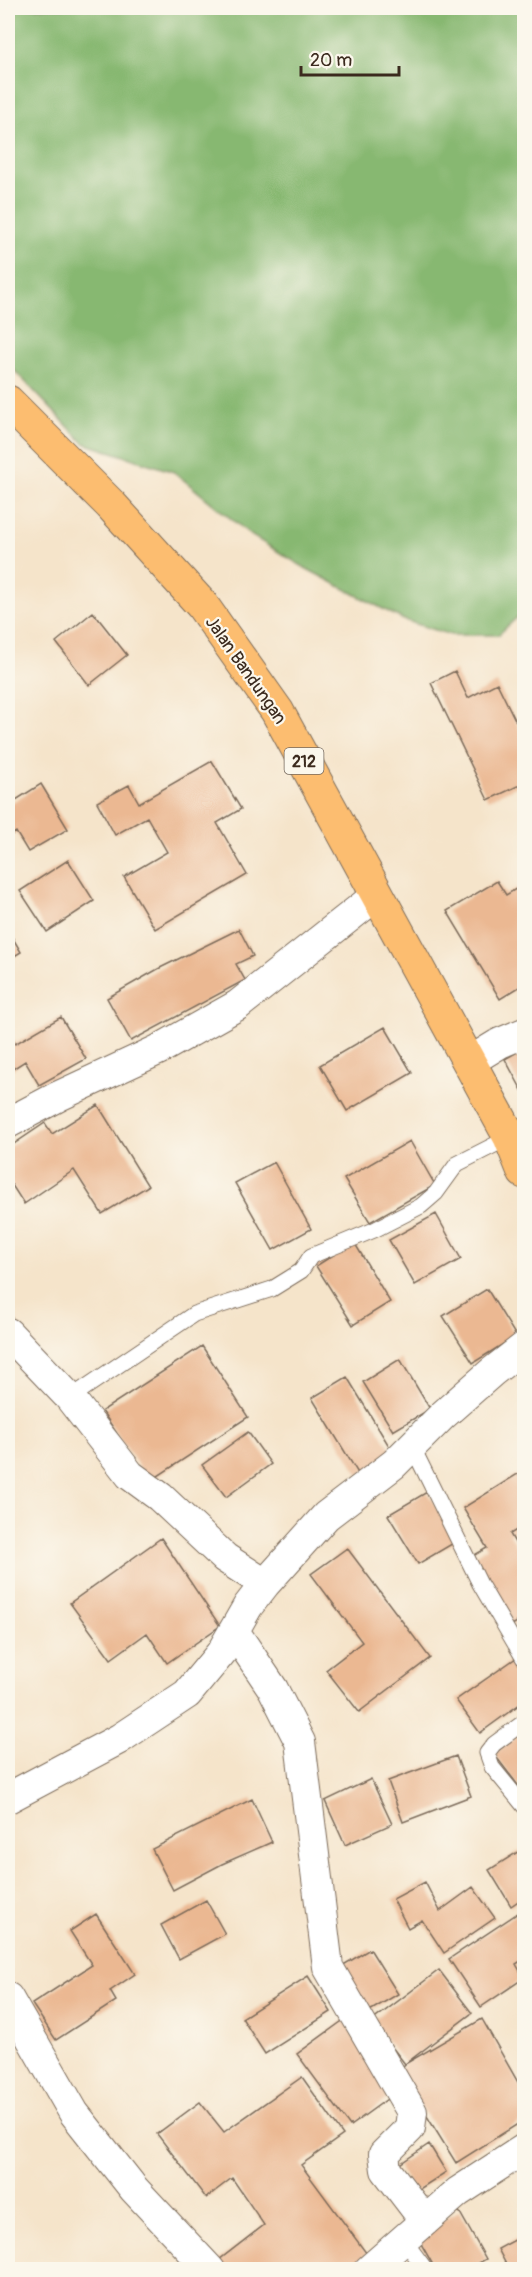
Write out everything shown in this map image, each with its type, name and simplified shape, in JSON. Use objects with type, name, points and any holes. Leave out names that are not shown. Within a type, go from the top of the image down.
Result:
[{"type":"main road","name":"Jalan Bandungan","points":[[8,402],[111,505],[202,605],[277,711],[510,1137],[525,1172]]},
{"type":"street","points":[[8,1123],[59,1096],[158,1050],[238,1005],[377,895]]},
{"type":"street","points":[[469,1062],[500,1043],[525,1033]]},
{"type":"street","points":[[8,1333],[70,1398],[130,1475],[160,1497],[225,1558],[265,1584]]},
{"type":"street","points":[[8,1798],[119,1739],[187,1694],[220,1653],[248,1606],[265,1584],[326,1516],[372,1481],[492,1372],[525,1347]]},
{"type":"street","points":[[234,1631],[273,1689],[300,1742],[328,1967],[412,2112],[410,2128],[384,2154],[386,2170],[414,2230]]},
{"type":"street","points":[[8,1998],[74,2113],[134,2189],[210,2270]]},
{"type":"street","points":[[369,2270],[458,2192],[525,2149]]},
{"type":"lane","points":[[70,1398],[194,1314],[272,1289],[301,1271],[311,1256],[374,1230],[421,1206],[436,1193],[457,1164],[510,1137]]},
{"type":"lane","points":[[412,1446],[480,1584],[525,1659]]},
{"type":"lane","points":[[525,1722],[495,1743],[487,1753],[492,1767],[525,1806]]},
{"type":"lane","points":[[414,2230],[426,2270]]},
{"type":"green space","points":[[8,8],[524,8],[524,611],[498,635],[451,635],[404,620],[307,569],[252,536],[174,472],[84,443],[14,370],[8,361]]},
{"type":"building","points":[[93,612],[127,655],[89,685],[56,642]]},
{"type":"building","points":[[455,671],[468,698],[497,683],[524,738],[524,783],[488,800],[431,683]]},
{"type":"building","points":[[212,761],[241,809],[217,823],[247,875],[155,929],[124,877],[167,852],[147,817],[115,835],[97,802],[129,785],[139,803]]},
{"type":"building","points":[[41,784],[68,829],[28,852],[16,832],[8,837],[8,805]]},
{"type":"building","points":[[68,860],[94,901],[47,932],[20,891]]},
{"type":"building","points":[[497,881],[506,895],[524,884],[524,984],[500,999],[447,911]]},
{"type":"building","points":[[239,929],[253,956],[236,964],[245,980],[131,1041],[107,998],[158,969]]},
{"type":"building","points":[[8,930],[21,952],[8,960]]},
{"type":"building","points":[[61,1017],[86,1059],[39,1085],[25,1061],[8,1072],[8,1030],[15,1044]]},
{"type":"building","points":[[385,1027],[412,1073],[347,1111],[320,1065]]},
{"type":"building","points":[[524,1048],[524,1094],[505,1059]]},
{"type":"building","points":[[98,1105],[148,1186],[102,1214],[74,1170],[24,1204],[8,1179],[8,1148],[45,1123],[52,1134]]},
{"type":"building","points":[[410,1141],[435,1185],[370,1222],[344,1179]]},
{"type":"building","points":[[274,1162],[311,1229],[273,1250],[235,1183]]},
{"type":"building","points":[[436,1214],[461,1259],[415,1285],[389,1240]]},
{"type":"building","points":[[354,1242],[390,1302],[353,1325],[316,1266]]},
{"type":"building","points":[[487,1289],[516,1336],[473,1363],[443,1316]]},
{"type":"building","points":[[202,1346],[248,1417],[149,1482],[102,1411]]},
{"type":"building","points":[[400,1359],[430,1409],[393,1431],[363,1382]]},
{"type":"building","points":[[347,1377],[394,1454],[359,1475],[312,1398]]},
{"type":"building","points":[[248,1432],[271,1464],[226,1497],[202,1465]]},
{"type":"building","points":[[524,1470],[524,1529],[523,1526],[510,1534],[524,1558],[524,1618],[512,1625],[471,1557],[487,1548],[463,1508]]},
{"type":"building","points":[[427,1492],[457,1541],[418,1564],[388,1515]]},
{"type":"building","points":[[161,1538],[220,1626],[167,1663],[147,1633],[111,1659],[70,1603]]},
{"type":"building","points":[[347,1548],[430,1658],[359,1712],[326,1670],[362,1642],[311,1574]]},
{"type":"building","points":[[516,1658],[524,1670],[524,1701],[480,1733],[456,1700]]},
{"type":"building","points":[[524,1731],[524,1793],[494,1754]]},
{"type":"building","points":[[456,1756],[471,1796],[403,1822],[388,1781]]},
{"type":"building","points":[[371,1779],[392,1824],[345,1845],[325,1801]]},
{"type":"building","points":[[252,1799],[272,1842],[222,1864],[173,1890],[152,1849]]},
{"type":"building","points":[[524,1848],[524,1897],[511,1906],[489,1870]]},
{"type":"building","points":[[425,1882],[440,1911],[473,1887],[495,1918],[444,1953],[422,1920],[408,1928],[393,1899]]},
{"type":"building","points":[[206,1900],[225,1934],[179,1959],[161,1925]]},
{"type":"building","points":[[524,1909],[524,1959],[516,1964],[524,1978],[481,2007],[449,1959]]},
{"type":"building","points":[[96,1914],[135,1974],[110,1991],[116,2001],[56,2040],[32,2004],[92,1965],[70,1931]]},
{"type":"building","points":[[370,1949],[398,1994],[363,2015],[335,1970]]},
{"type":"building","points":[[439,1970],[472,2013],[405,2064],[372,2021]]},
{"type":"building","points":[[308,1976],[331,2012],[265,2054],[242,2018]]},
{"type":"building","points":[[345,2019],[394,2094],[350,2126],[297,2054]]},
{"type":"building","points":[[482,2019],[524,2093],[524,2120],[456,2163],[399,2071],[405,2064]]},
{"type":"building","points":[[8,2031],[15,2041],[8,2047]]},
{"type":"building","points":[[302,2077],[343,2135],[301,2165],[367,2254],[347,2270],[226,2270],[219,2260],[264,2225],[232,2178],[206,2198],[157,2134],[200,2102],[224,2132]]},
{"type":"building","points":[[429,2144],[446,2172],[415,2192],[397,2166]]},
{"type":"building","points":[[459,2211],[486,2259],[467,2270],[436,2270],[416,2235]]},
{"type":"building","points":[[524,2235],[524,2270],[509,2270],[498,2249]]},
{"type":"building","points":[[402,2263],[408,2270],[395,2270]]}]
